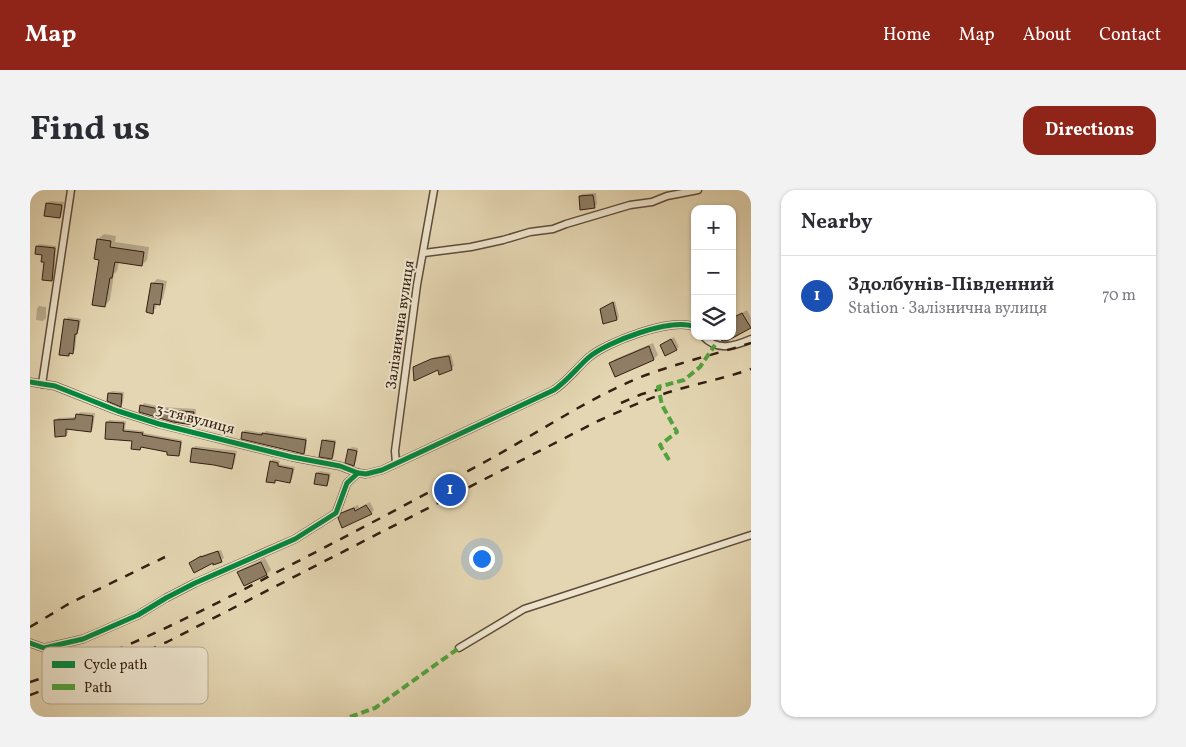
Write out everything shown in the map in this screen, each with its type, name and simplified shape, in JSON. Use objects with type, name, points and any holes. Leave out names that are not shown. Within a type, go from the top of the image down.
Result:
[{"type":"street","points":[[42,384],[71,190]]},
{"type":"street","name":"Залізнична вулиця","points":[[396,463],[395,451],[417,285],[434,190]]},
{"type":"street","points":[[424,253],[471,247],[530,232],[553,229],[630,205],[652,202],[667,196],[698,190]]},
{"type":"street","points":[[48,647],[83,639],[138,615],[195,583],[295,539],[336,513],[347,483],[358,473],[366,474],[382,470],[554,390],[566,382],[588,358],[599,350],[624,338],[664,327],[685,324],[691,326]]},
{"type":"street","points":[[708,340],[712,344],[723,347],[737,345],[751,339]]},
{"type":"street","name":"3-тя вулиця","points":[[30,382],[55,386],[118,411],[159,424],[283,455],[340,466],[358,473]]},
{"type":"street","points":[[459,648],[524,609],[751,535]]},
{"type":"street","points":[[30,643],[42,647]]},
{"type":"building","points":[[593,195],[595,208],[580,210],[579,196]]},
{"type":"building","points":[[46,203],[62,205],[60,218],[44,216]]},
{"type":"building","points":[[97,239],[111,241],[110,247],[144,252],[142,266],[115,262],[105,307],[92,305],[99,260],[94,259]]},
{"type":"building","points":[[36,246],[55,248],[52,281],[42,280],[44,262],[41,262],[42,255],[35,254]]},
{"type":"building","points":[[151,283],[163,284],[160,305],[154,304],[153,314],[146,312]]},
{"type":"building","points":[[613,302],[617,320],[603,324],[600,309]]},
{"type":"building","points":[[742,313],[751,328],[736,336],[736,316]]},
{"type":"building","points":[[64,319],[79,321],[77,334],[75,334],[73,354],[69,353],[69,356],[59,355]]},
{"type":"building","points":[[671,339],[677,350],[665,356],[660,345]]},
{"type":"building","points":[[649,346],[654,360],[615,377],[609,363]]},
{"type":"building","points":[[449,356],[452,370],[439,375],[438,370],[414,381],[413,367],[431,359]]},
{"type":"building","points":[[108,393],[122,394],[121,407],[107,401]]},
{"type":"building","points":[[140,405],[159,409],[194,412],[193,425],[173,422],[139,412]]},
{"type":"building","points":[[76,414],[93,416],[91,432],[66,429],[66,436],[55,437],[54,420],[75,419]]},
{"type":"building","points":[[106,422],[124,423],[123,431],[143,433],[142,435],[181,442],[179,456],[167,455],[167,452],[141,447],[140,450],[131,449],[132,441],[105,439]]},
{"type":"building","points":[[242,432],[306,440],[304,454],[241,439]]},
{"type":"building","points":[[322,440],[335,442],[332,459],[319,457]]},
{"type":"building","points":[[192,448],[235,454],[232,469],[190,462]]},
{"type":"building","points":[[348,449],[357,451],[354,466],[345,463]]},
{"type":"building","points":[[270,461],[278,463],[278,466],[293,469],[290,483],[275,480],[275,483],[266,482]]},
{"type":"building","points":[[316,473],[329,475],[327,486],[314,484]]},
{"type":"building","points":[[366,505],[372,514],[342,528],[338,518],[341,513],[354,508],[355,511]]},
{"type":"building","points":[[218,551],[222,562],[213,565],[213,563],[194,573],[189,563],[201,556]]},
{"type":"building","points":[[261,562],[267,575],[244,586],[237,572]]},
{"type":"railway","points":[[122,647],[221,601],[432,491],[616,388],[664,369],[751,343]]},
{"type":"railway","points":[[156,647],[598,421],[664,394],[751,369]]},
{"type":"railway","points":[[621,403],[642,394],[661,389]]},
{"type":"railway","points":[[30,627],[70,603],[165,557]]},
{"type":"railway","points":[[30,682],[42,678]]},
{"type":"railway","points":[[30,695],[42,691]]},
{"type":"marked path","points":[[669,460],[660,445],[677,432],[662,405],[658,387],[684,380],[700,367],[715,345]]},
{"type":"marked path","points":[[350,717],[375,708],[459,648]]},
{"type":"cycle path","points":[[48,647],[83,639],[138,615],[195,583],[295,539],[336,513],[347,483],[358,473],[366,474],[382,470],[554,390],[588,358],[609,345],[656,328],[671,325],[691,326]]},
{"type":"cycle path","points":[[30,382],[55,386],[118,411],[159,424],[292,457],[340,466],[358,473]]},
{"type":"cycle path","points":[[30,643],[42,647]]},
{"type":"place","name":"Здолбунів-Південний","points":[[450,490]]}]
